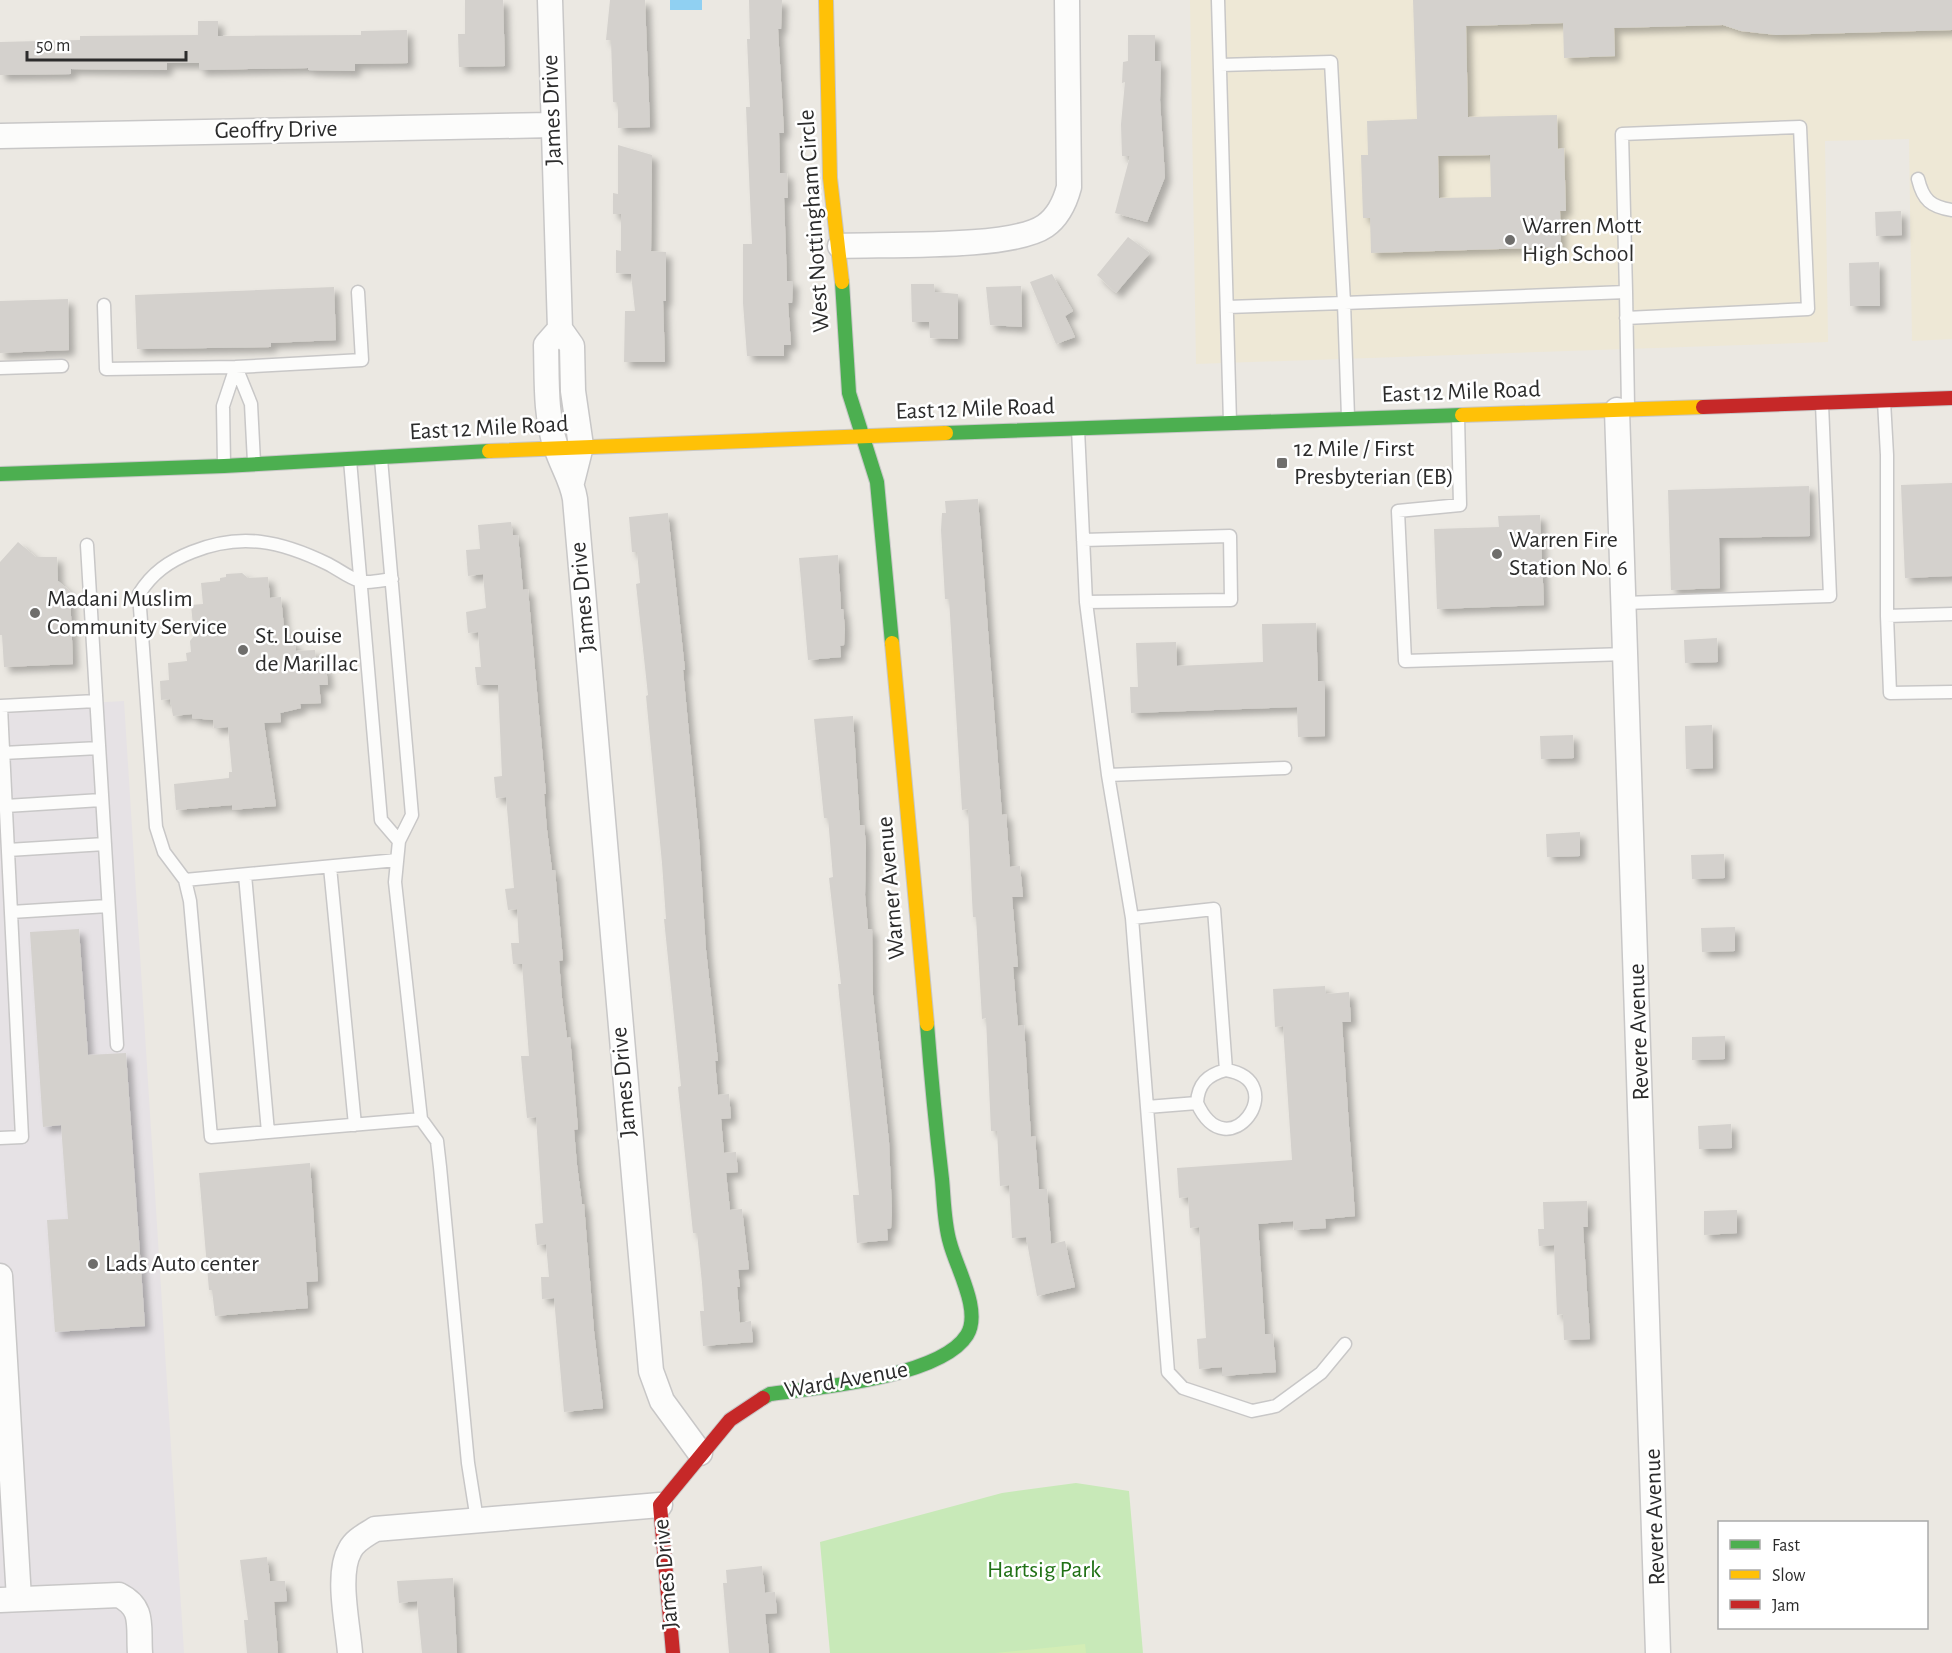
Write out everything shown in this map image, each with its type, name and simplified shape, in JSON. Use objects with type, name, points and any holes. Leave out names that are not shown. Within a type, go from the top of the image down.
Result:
[{"type":"main road","name":"West Nottingham Circle","points":[[826,0],[830,178],[840,246],[849,393],[862,436]]},
{"type":"main road","name":"East 12 Mile Road","points":[[0,474],[224,466],[555,447],[1952,398]]},
{"type":"main road","name":"Warner Avenue","points":[[862,436],[877,483],[936,1127],[949,1241],[969,1296],[971,1317],[968,1335]]},
{"type":"main road","name":"Ward Avenue","points":[[700,1453],[729,1420],[770,1394],[840,1385],[929,1364],[950,1352],[968,1335]]},
{"type":"main road","name":"James Drive","points":[[673,1653],[660,1505],[700,1453]]},
{"type":"street","name":"James Drive","points":[[550,0],[560,329],[572,346],[573,391],[581,446],[572,482],[651,1371],[662,1401],[700,1453]]},
{"type":"street","points":[[840,246],[1012,238],[1046,225],[1058,212],[1069,188],[1067,0]]},
{"type":"street","name":"Geoffry Drive","points":[[0,136],[552,125]]},
{"type":"street","name":"James Drive","points":[[560,329],[546,345],[548,392],[555,447],[572,482]]},
{"type":"street","name":"Revere Avenue","points":[[1622,410],[1624,603],[1658,1653]]},
{"type":"street","points":[[0,1276],[7,1600],[117,1599],[137,1614],[140,1653]]},
{"type":"street","points":[[350,1653],[343,1578],[345,1561],[356,1543],[375,1529],[660,1505]]},
{"type":"lane","points":[[1218,0],[1230,423]]},
{"type":"lane","points":[[1220,65],[1331,63],[1348,418]]},
{"type":"lane","points":[[1622,410],[1626,292],[1622,134],[1800,127],[1808,309],[1626,318]]},
{"type":"lane","points":[[1918,179],[1926,199],[1936,208],[1952,210]]},
{"type":"lane","points":[[104,305],[106,369],[236,367],[362,360],[358,292]]},
{"type":"lane","points":[[1227,307],[1626,292]]},
{"type":"lane","points":[[0,368],[62,366]]},
{"type":"lane","points":[[236,367],[251,404],[254,464]]},
{"type":"lane","points":[[224,466],[223,406],[236,367]]},
{"type":"lane","points":[[1884,400],[1887,455],[1887,616],[1890,693],[1952,692]]},
{"type":"lane","points":[[1624,603],[1830,596],[1822,403]]},
{"type":"lane","points":[[1458,415],[1460,505],[1398,511],[1405,661],[1626,654]]},
{"type":"lane","points":[[1078,428],[1086,602],[1107,775],[1132,918],[1168,1372],[1183,1388],[1252,1411],[1276,1406],[1321,1373],[1345,1344]]},
{"type":"lane","points":[[381,457],[412,815],[399,841],[395,882],[421,1119],[437,1141],[468,1463],[477,1520]]},
{"type":"lane","points":[[350,459],[381,820],[399,841]]},
{"type":"lane","points":[[1083,540],[1230,536],[1231,600],[1086,602]]},
{"type":"lane","points":[[392,579],[362,582],[300,550],[256,541],[235,540],[205,547],[171,561],[148,580],[140,594],[156,827],[164,852],[185,880],[190,901],[211,1137],[421,1119]]},
{"type":"lane","points":[[87,545],[117,1045]]},
{"type":"lane","points":[[1887,616],[1952,614]]},
{"type":"lane","points":[[0,1138],[22,1137],[1,706],[96,701]]},
{"type":"lane","points":[[3,753],[99,748]]},
{"type":"lane","points":[[1107,775],[1286,768]]},
{"type":"lane","points":[[6,806],[101,800]]},
{"type":"lane","points":[[8,850],[105,844]]},
{"type":"lane","points":[[185,880],[397,860]]},
{"type":"lane","points":[[330,867],[355,1125]]},
{"type":"lane","points":[[245,875],[268,1132]]},
{"type":"lane","points":[[11,912],[108,906]]},
{"type":"lane","points":[[1132,918],[1214,909],[1226,1070]]},
{"type":"lane","points":[[1226,1070],[1236,1072],[1246,1078],[1254,1089],[1254,1109],[1248,1119],[1238,1126],[1222,1129],[1204,1119],[1197,1103],[1198,1091],[1203,1081],[1214,1073],[1226,1070]]},
{"type":"lane","points":[[1147,1107],[1197,1103]]},
{"type":"shaded area","name":"Warren Mott High School","points":[[1190,0],[1952,0],[1952,339],[1912,341],[1909,139],[1825,141],[1828,342],[1196,364]]},
{"type":"shaded area","points":[[124,701],[184,1653],[0,1653],[0,708]]},
{"type":"green space","name":"Hartsig Park","points":[[1076,1483],[1129,1491],[1143,1653],[830,1653],[820,1542],[1002,1493]]},
{"type":"green space","points":[[1085,1644],[1086,1653],[995,1653]]},
{"type":"water","points":[[670,0],[702,0],[702,10],[670,10]]},
{"type":"building","points":[[465,0],[503,0],[505,66],[459,67],[458,34],[465,34]]},
{"type":"building","points":[[610,0],[645,0],[650,127],[618,128],[618,103],[613,102],[611,40],[606,40]]},
{"type":"building","points":[[749,0],[782,0],[781,29],[778,29],[784,133],[779,133],[780,173],[787,173],[788,198],[784,198],[787,281],[793,281],[792,303],[788,303],[791,345],[784,345],[784,356],[747,356],[743,303],[743,244],[752,244],[746,107],[750,107],[747,39],[750,39]]},
{"type":"building","points":[[1413,0],[1952,0],[1952,30],[1776,35],[1741,31],[1723,25],[1614,28],[1615,56],[1564,58],[1563,23],[1466,26],[1468,117],[1557,115],[1558,149],[1564,148],[1566,211],[1560,211],[1561,247],[1371,253],[1370,218],[1363,218],[1361,155],[1368,155],[1367,121],[1417,119]],"holes":[[[1490,155],[1491,197],[1439,198],[1438,156]]]},
{"type":"building","points":[[198,21],[218,21],[218,36],[361,35],[361,31],[407,30],[408,63],[355,64],[355,71],[308,70],[308,68],[199,70],[199,63],[167,63],[167,70],[71,69],[71,74],[0,75],[0,42],[80,40],[80,36],[198,35]]},
{"type":"building","points":[[1128,35],[1155,35],[1155,61],[1161,61],[1160,100],[1165,177],[1147,222],[1115,213],[1130,156],[1122,156],[1121,124],[1125,82],[1122,83],[1123,62],[1128,61]]},
{"type":"building","points":[[618,145],[652,155],[651,251],[666,252],[666,301],[663,301],[665,362],[624,362],[625,311],[635,311],[631,274],[616,273],[616,250],[621,251],[621,214],[613,214],[613,193],[618,194]]},
{"type":"building","points":[[1901,211],[1902,235],[1876,236],[1875,212]]},
{"type":"building","points":[[1128,237],[1150,253],[1116,293],[1097,275]]},
{"type":"building","points":[[1879,262],[1880,306],[1850,306],[1849,263]]},
{"type":"building","points":[[1052,274],[1073,311],[1065,316],[1075,337],[1056,344],[1030,282]]},
{"type":"building","points":[[911,284],[934,284],[935,292],[958,294],[958,339],[930,338],[929,322],[912,322]]},
{"type":"building","points":[[1021,286],[1022,327],[990,325],[986,287]]},
{"type":"building","points":[[334,287],[336,340],[271,343],[271,347],[137,349],[135,295]]},
{"type":"building","points":[[68,299],[69,350],[0,353],[0,301]]},
{"type":"building","points":[[1952,483],[1952,576],[1905,578],[1901,485]]},
{"type":"building","points":[[1809,486],[1810,536],[1719,538],[1720,588],[1671,590],[1668,490]]},
{"type":"building","points":[[978,499],[1002,815],[1006,814],[1010,867],[1020,866],[1023,897],[1012,897],[1018,967],[1013,967],[1018,1026],[1024,1025],[1031,1137],[1035,1136],[1039,1189],[1047,1189],[1051,1244],[1065,1241],[1075,1287],[1037,1296],[1026,1237],[1012,1238],[1009,1185],[1000,1186],[997,1131],[991,1131],[986,1018],[982,1019],[976,917],[973,917],[968,809],[962,810],[949,599],[945,599],[941,530],[942,513],[946,513],[945,501]]},
{"type":"building","points":[[668,513],[685,670],[683,670],[699,839],[706,950],[718,1061],[715,1061],[718,1095],[729,1094],[731,1118],[721,1119],[724,1153],[736,1152],[738,1172],[726,1173],[730,1210],[742,1209],[749,1269],[738,1270],[740,1323],[751,1321],[753,1342],[703,1346],[700,1311],[704,1311],[702,1283],[697,1233],[693,1233],[678,1087],[681,1086],[664,919],[666,919],[662,863],[646,696],[648,695],[636,584],[640,583],[637,552],[632,552],[629,517]]},
{"type":"building","points":[[1540,515],[1544,605],[1437,609],[1434,529],[1499,527],[1498,516]]},
{"type":"building","points":[[511,522],[513,535],[518,535],[523,590],[528,589],[546,794],[544,794],[547,830],[552,870],[555,870],[563,960],[559,961],[562,998],[567,1038],[570,1037],[578,1129],[574,1130],[577,1165],[582,1204],[584,1204],[594,1331],[603,1408],[564,1412],[554,1298],[542,1299],[541,1277],[549,1277],[546,1244],[537,1245],[535,1224],[543,1223],[536,1117],[527,1118],[523,1078],[521,1056],[529,1056],[522,964],[513,964],[511,943],[519,943],[517,909],[508,910],[505,889],[514,888],[506,797],[496,798],[494,777],[502,776],[498,685],[477,685],[475,667],[481,667],[478,632],[468,633],[466,612],[486,608],[483,574],[468,576],[466,550],[480,549],[478,525]]},
{"type":"building","name":"Madani Muslim Community Service","points":[[18,542],[36,557],[57,557],[58,581],[70,591],[73,664],[4,667],[2,635],[0,635],[0,562]]},
{"type":"building","points":[[838,555],[841,609],[843,609],[845,629],[844,645],[840,646],[841,657],[808,660],[799,558]]},
{"type":"building","name":"St. Louise de Marillac","points":[[242,573],[248,578],[268,577],[270,598],[281,597],[284,628],[289,631],[290,643],[295,642],[296,651],[315,650],[317,667],[326,666],[328,685],[319,685],[321,703],[300,704],[301,708],[280,713],[281,722],[264,723],[276,806],[232,810],[232,805],[176,810],[174,784],[229,778],[229,772],[232,772],[228,727],[214,728],[213,720],[192,718],[192,714],[173,716],[170,699],[161,700],[160,681],[169,680],[168,663],[187,661],[186,653],[191,652],[190,641],[194,636],[191,605],[203,604],[201,583],[220,581],[220,578],[226,577],[226,574]]},
{"type":"building","points":[[1316,623],[1318,681],[1325,681],[1325,736],[1298,737],[1297,707],[1131,713],[1130,687],[1138,687],[1136,643],[1176,642],[1177,666],[1263,662],[1262,624]]},
{"type":"building","points":[[1717,638],[1718,662],[1685,663],[1684,640]]},
{"type":"building","points":[[853,716],[860,825],[864,825],[866,845],[865,895],[868,929],[872,929],[873,995],[889,1142],[892,1212],[891,1228],[887,1229],[888,1240],[857,1243],[853,1195],[859,1195],[838,984],[841,984],[829,878],[833,877],[828,818],[824,818],[814,719]]},
{"type":"building","points":[[1712,725],[1713,768],[1686,769],[1685,726]]},
{"type":"building","points":[[1573,735],[1574,758],[1541,759],[1540,736]]},
{"type":"building","points":[[1580,832],[1580,856],[1547,857],[1546,834]]},
{"type":"building","points":[[1724,854],[1725,878],[1692,879],[1691,855]]},
{"type":"building","points":[[1735,927],[1735,951],[1702,952],[1701,928]]},
{"type":"building","points":[[79,929],[88,1055],[126,1053],[145,1326],[55,1332],[47,1220],[68,1219],[61,1125],[43,1127],[30,932]]},
{"type":"building","points":[[1325,986],[1326,994],[1349,992],[1351,1022],[1342,1022],[1355,1216],[1325,1219],[1326,1228],[1294,1230],[1293,1221],[1258,1224],[1265,1334],[1273,1334],[1276,1372],[1222,1376],[1222,1367],[1199,1369],[1197,1339],[1206,1338],[1199,1227],[1190,1228],[1188,1197],[1179,1198],[1177,1168],[1292,1160],[1283,1026],[1275,1027],[1273,989]]},
{"type":"building","points":[[1725,1036],[1725,1059],[1692,1060],[1692,1037]]},
{"type":"building","points":[[1731,1124],[1732,1148],[1699,1149],[1698,1126]]},
{"type":"building","points":[[310,1163],[318,1281],[306,1282],[308,1308],[215,1316],[212,1290],[209,1290],[199,1173]]},
{"type":"building","points":[[1587,1201],[1588,1227],[1583,1227],[1590,1339],[1564,1340],[1563,1314],[1557,1315],[1554,1245],[1539,1246],[1538,1229],[1544,1229],[1543,1202]]},
{"type":"building","points":[[1737,1210],[1737,1233],[1704,1235],[1704,1211]]},
{"type":"building","points":[[267,1557],[270,1581],[285,1581],[287,1601],[274,1602],[278,1653],[247,1653],[244,1620],[248,1620],[240,1560]]},
{"type":"building","points":[[762,1566],[765,1593],[775,1592],[777,1613],[765,1614],[769,1653],[729,1653],[723,1583],[727,1583],[726,1570]]},
{"type":"building","points":[[453,1578],[457,1653],[422,1653],[417,1601],[399,1603],[397,1581]]},
{"type":"traffic: fast","points":[[842,282],[849,393],[877,482],[892,643]]},
{"type":"traffic: fast","points":[[946,433],[1462,415]]},
{"type":"traffic: fast","points":[[0,474],[224,466],[489,451]]},
{"type":"traffic: fast","points":[[763,1398],[770,1394],[846,1384],[906,1371],[932,1361],[953,1349],[967,1335],[972,1314],[946,1228],[927,1024]]},
{"type":"traffic: slow","points":[[826,0],[830,178],[842,282]]},
{"type":"traffic: slow","points":[[1462,415],[1703,407]]},
{"type":"traffic: slow","points":[[489,451],[946,433]]},
{"type":"traffic: slow","points":[[892,643],[927,1024]]},
{"type":"traffic: jam","points":[[1703,407],[1952,398]]},
{"type":"traffic: jam","points":[[673,1653],[660,1505],[730,1420],[763,1398]]},
{"type":"place","name":"Warren Mott High School","points":[[1510,240]]},
{"type":"place","name":"12 Mile / First Presbyterian (EB)","points":[[1282,463]]},
{"type":"place","name":"Warren Fire Station No. 6","points":[[1497,554]]},
{"type":"place","name":"Madani Muslim Community Service","points":[[35,613]]},
{"type":"place","name":"St. Louise de Marillac","points":[[243,650]]},
{"type":"place","name":"Lads Auto center","points":[[93,1264]]}]
